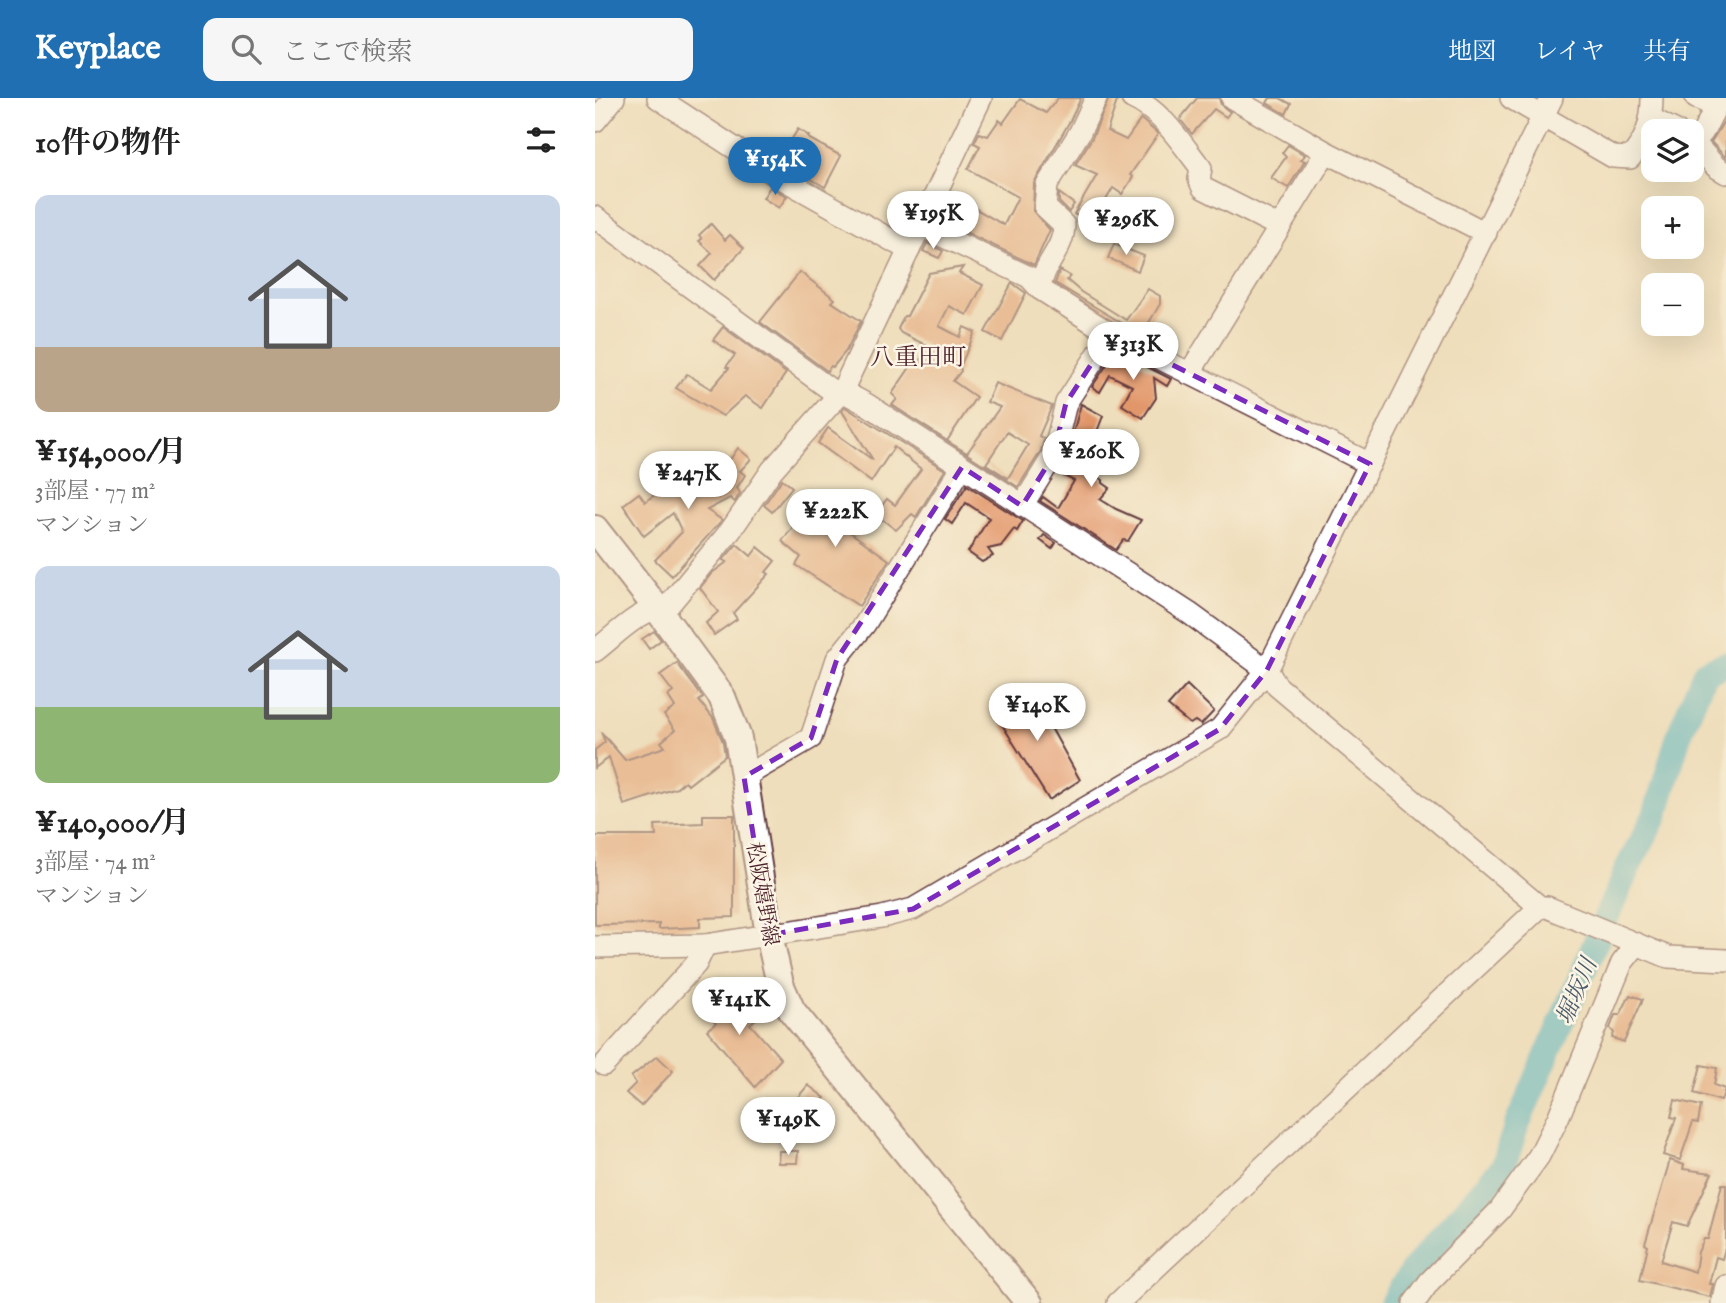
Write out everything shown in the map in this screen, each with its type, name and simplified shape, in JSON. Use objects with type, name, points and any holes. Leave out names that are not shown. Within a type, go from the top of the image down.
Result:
[{"type":"main road","name":"松阪嬉野線","points":[[595,529],[722,697],[738,738],[769,936],[780,984],[792,1011],[1029,1303]]},
{"type":"street","points":[[595,121],[614,98]]},
{"type":"street","points":[[658,98],[774,174],[909,250]]},
{"type":"street","points":[[595,651],[644,612],[668,606],[731,530],[772,470],[842,391],[981,98]]},
{"type":"street","points":[[1039,289],[1042,274],[1064,237],[1064,225],[1045,207],[1047,184],[1080,132],[1096,98]]},
{"type":"street","points":[[1132,98],[1165,122],[1201,168],[1199,179],[1203,188],[1278,226]]},
{"type":"street","points":[[1233,98],[1326,152],[1486,233]]},
{"type":"street","points":[[1511,98],[1613,157],[1630,159],[1639,148],[1652,108],[1666,119]]},
{"type":"street","points":[[595,947],[705,945],[882,917],[913,909],[1220,729],[1267,670],[1552,98]]},
{"type":"street","points":[[1696,98],[1708,103],[1722,100]]},
{"type":"street","points":[[1704,130],[1722,100]]},
{"type":"street","points":[[1189,374],[1326,152]]},
{"type":"street","points":[[1704,154],[1726,173]]},
{"type":"street","points":[[595,217],[831,390],[842,391],[868,405],[1189,613],[1267,670],[1277,686],[1540,906],[1668,957],[1726,960]]},
{"type":"street","points":[[921,226],[1029,277],[1039,289],[1111,334],[1370,464]]},
{"type":"street","points":[[1021,506],[1053,456],[1066,403],[1111,334]]},
{"type":"street","points":[[744,777],[811,738],[837,659],[865,624],[962,467]]},
{"type":"street","points":[[1118,1303],[1540,906]]},
{"type":"street","points":[[1415,1303],[1429,1282],[1500,1210],[1534,1164],[1558,1118],[1632,943]]},
{"type":"street","points":[[604,1065],[696,964],[705,945]]},
{"type":"street","points":[[1722,1303],[1726,1286]]},
{"type":"highlighted area","points":[[1111,334],[1370,464],[1267,670],[1220,729],[913,909],[769,935],[744,777],[811,738],[837,659],[962,467],[1022,506],[1053,456],[1066,403]]},
{"type":"building","points":[[1058,98],[1081,98],[1034,183],[1033,211],[1050,230],[1034,265],[944,222],[951,209],[945,205],[950,194],[1004,225],[1018,197],[968,169],[980,146],[974,143],[979,133],[988,136],[999,120],[1003,123],[1020,99],[1046,113]]},
{"type":"building","points":[[1109,98],[1118,98],[1107,131],[1126,140],[1141,119],[1158,134],[1130,175],[1133,177],[1122,194],[1113,188],[1092,224],[1074,214],[1097,175],[1075,165],[1092,138]]},
{"type":"building","points":[[1197,98],[1219,98],[1221,105],[1230,112],[1226,117],[1214,109],[1192,134],[1180,119]]},
{"type":"building","points":[[1270,98],[1280,98],[1291,104],[1286,114],[1267,103]]},
{"type":"building","points":[[1726,118],[1726,158],[1711,142]]},
{"type":"building","points":[[798,129],[809,136],[808,138],[841,156],[825,187],[765,152],[769,144],[778,151],[787,140],[790,142]]},
{"type":"building","points":[[1288,145],[1305,155],[1301,160],[1305,161],[1288,188],[1271,178],[1286,157],[1282,153]]},
{"type":"building","points":[[770,187],[787,196],[779,208],[763,198]]},
{"type":"building","points":[[1059,193],[1074,204],[1069,212],[1059,202]]},
{"type":"building","points":[[711,224],[725,240],[730,235],[744,248],[714,280],[700,266],[712,253],[699,241],[702,239],[699,235]]},
{"type":"building","points":[[927,243],[943,251],[939,258],[923,251]]},
{"type":"building","points":[[1114,244],[1144,256],[1138,271],[1108,258]]},
{"type":"building","points":[[963,267],[959,273],[983,285],[967,315],[949,306],[939,326],[960,337],[964,327],[975,332],[960,367],[961,371],[953,381],[976,397],[947,441],[892,405],[897,399],[892,394],[911,366],[920,364],[926,345],[898,329],[929,273]]},
{"type":"building","points":[[1060,270],[1070,276],[1067,280],[1081,292],[1126,320],[1148,289],[1160,296],[1160,304],[1144,331],[1140,328],[1137,332],[1055,283]]},
{"type":"building","points":[[800,272],[835,299],[832,302],[861,321],[846,351],[827,371],[760,322]]},
{"type":"building","points":[[1012,283],[1026,293],[1002,341],[985,332]]},
{"type":"building","points":[[723,327],[786,373],[763,408],[745,396],[723,416],[676,388],[687,374],[711,389],[729,368],[726,367],[735,355],[713,340]]},
{"type":"building","points":[[1116,351],[1171,379],[1167,386],[1154,378],[1156,398],[1143,418],[1122,405],[1132,386],[1110,375],[1100,392],[1092,387]]},
{"type":"building","points":[[995,383],[1052,406],[1039,436],[1044,439],[1041,451],[1018,487],[951,443],[967,453],[1000,407],[987,402]],"holes":[[[1007,432],[1028,445],[1008,478],[986,464]]]},
{"type":"building","points":[[1081,404],[1103,416],[1083,468],[1103,480],[1110,488],[1100,499],[1141,520],[1128,541],[1123,540],[1116,550],[1040,501],[1043,497],[1058,508],[1074,481],[1058,473],[1066,459]]},
{"type":"building","points":[[845,407],[945,470],[916,517],[912,514],[896,530],[875,514],[887,499],[895,505],[921,469],[894,447],[871,482],[818,443],[828,428],[873,460],[842,411]]},
{"type":"building","points":[[738,448],[751,459],[740,471],[745,475],[737,488],[740,493],[735,502],[730,498],[707,510],[722,520],[672,576],[655,560],[682,532],[673,513],[644,536],[623,505],[639,493],[645,502],[662,489],[663,491],[681,474],[700,495],[711,482],[714,483]]},
{"type":"building","points":[[782,479],[792,487],[772,512],[764,505]]},
{"type":"building","points":[[967,485],[1023,521],[1017,531],[1014,529],[1001,546],[988,549],[993,556],[982,562],[968,552],[989,518],[966,503],[952,524],[945,519]]},
{"type":"building","points":[[837,492],[858,509],[843,527],[889,560],[859,606],[796,565],[801,557],[782,541],[805,512],[803,504],[813,499],[824,508]]},
{"type":"building","points":[[1044,535],[1056,543],[1052,549],[1040,540]]},
{"type":"building","points":[[737,544],[751,556],[758,547],[775,561],[766,572],[769,574],[733,613],[737,619],[714,635],[706,623],[718,612],[700,588],[712,573],[727,562],[723,560]]},
{"type":"building","points":[[654,631],[661,640],[649,649],[642,639]]},
{"type":"building","points":[[677,663],[703,698],[699,701],[713,718],[723,742],[725,756],[688,785],[685,781],[677,788],[624,805],[609,757],[595,768],[595,750],[605,742],[601,732],[625,760],[665,747],[661,742],[675,730],[664,715],[675,707],[668,696],[673,692],[660,675]]},
{"type":"building","points":[[1187,685],[1214,711],[1201,725],[1195,721],[1190,724],[1168,706]]},
{"type":"building","points":[[1029,688],[1080,780],[1049,800],[993,710]]},
{"type":"building","points":[[703,815],[734,815],[734,917],[700,918],[700,927],[659,929],[659,924],[595,925],[595,836],[656,836],[655,825],[703,823]]},
{"type":"building","points":[[715,987],[740,1014],[750,1006],[758,1017],[750,1024],[781,1059],[755,1087],[707,1030],[716,1023],[697,1001]]},
{"type":"building","points":[[1630,995],[1643,999],[1624,1042],[1612,1038],[1614,1033],[1610,1028],[1615,1015],[1620,1015]]},
{"type":"building","points":[[657,1056],[673,1071],[641,1106],[626,1093],[636,1083],[631,1077]]},
{"type":"building","points":[[1701,1065],[1717,1068],[1714,1085],[1725,1089],[1721,1101],[1694,1093]]},
{"type":"building","points":[[808,1085],[825,1098],[804,1124],[787,1110]]},
{"type":"building","points":[[1675,1100],[1701,1106],[1698,1123],[1693,1122],[1680,1160],[1663,1155],[1676,1118],[1671,1117]]},
{"type":"building","points":[[779,1151],[798,1151],[797,1163],[778,1163]]},
{"type":"building","points":[[1670,1160],[1684,1165],[1683,1169],[1712,1173],[1687,1226],[1673,1222],[1661,1261],[1695,1272],[1698,1252],[1704,1239],[1708,1239],[1722,1184],[1726,1184],[1726,1245],[1722,1259],[1716,1257],[1709,1284],[1713,1284],[1710,1297],[1640,1280],[1648,1246],[1645,1244]]},
{"type":"waterway","name":"堀坂川","points":[[1392,1303],[1415,1267],[1503,1167],[1516,1127],[1628,867],[1655,816],[1679,735],[1705,672],[1726,664]]},
{"type":"district","name":"八重田町","points":[[918,357]]}]
